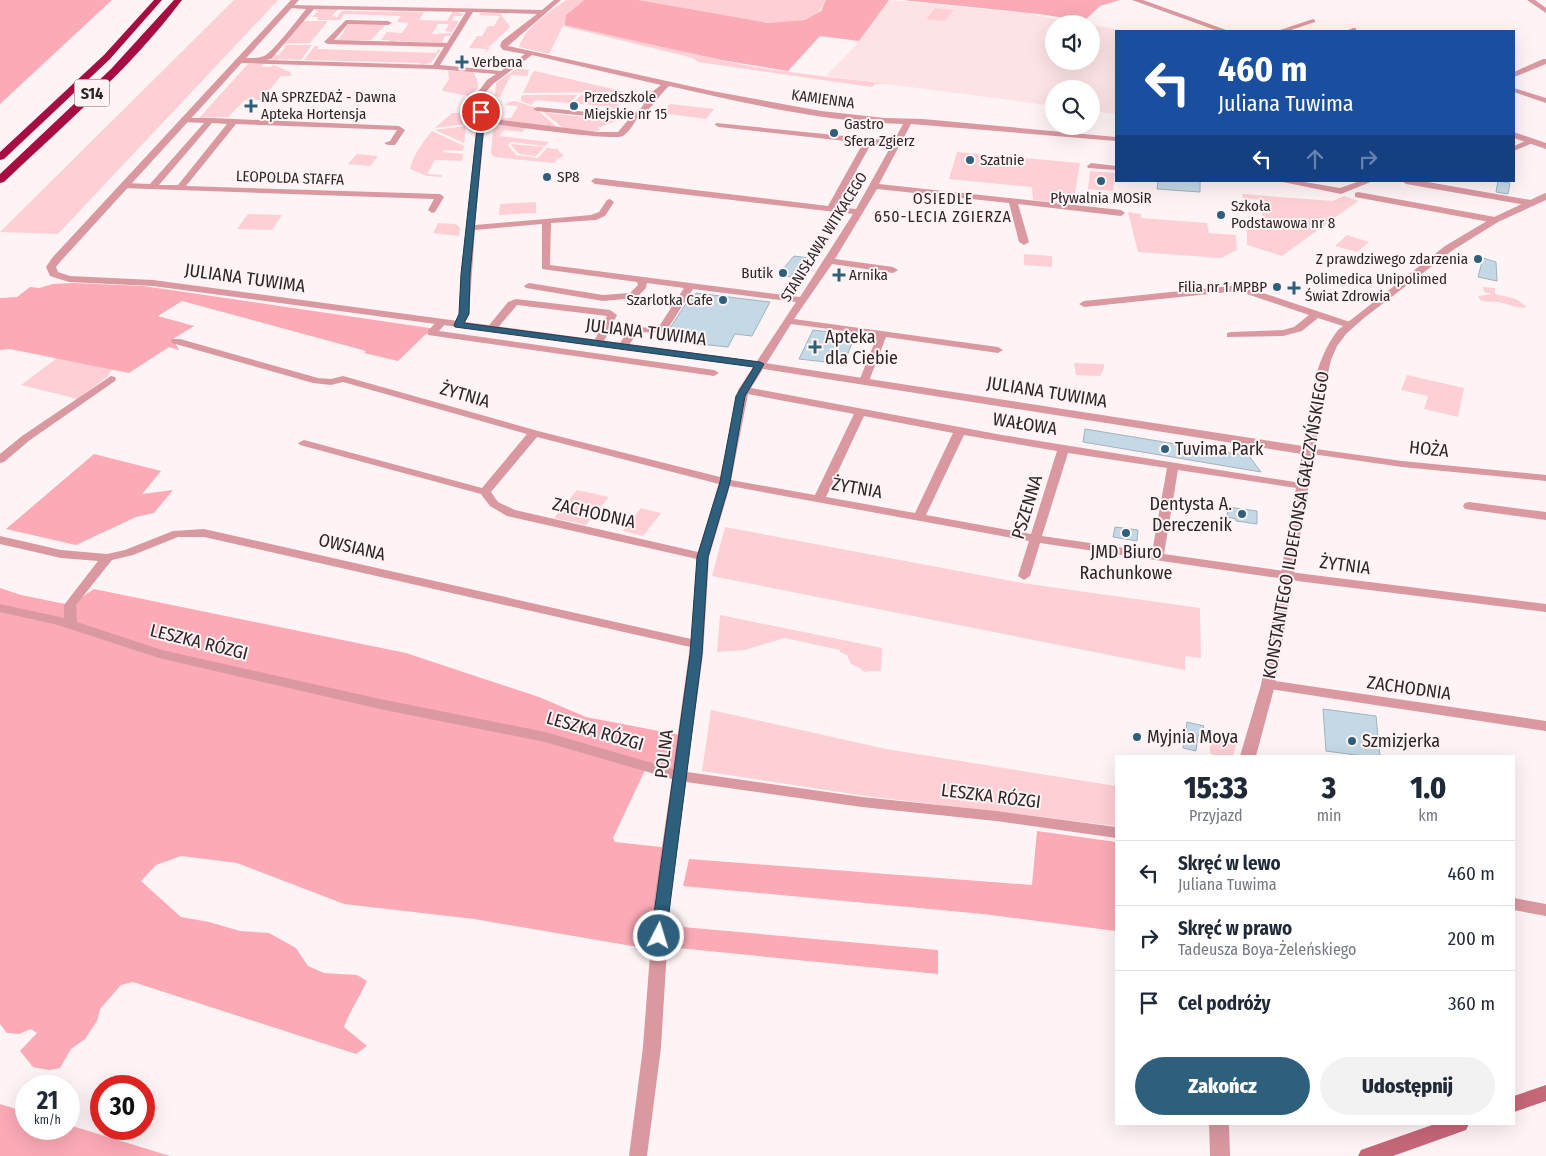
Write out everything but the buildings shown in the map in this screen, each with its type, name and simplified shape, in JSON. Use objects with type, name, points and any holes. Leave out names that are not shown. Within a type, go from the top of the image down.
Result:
[{"type":"highway","name":"S14","points":[[0,157],[107,57],[158,0]]},
{"type":"highway","name":"S14","points":[[0,180],[105,80],[150,34],[178,0]]},
{"type":"main road","points":[[1515,1104],[1546,1093]]},
{"type":"main road","points":[[1368,1156],[1456,1125]]},
{"type":"street","points":[[125,186],[292,3],[312,7],[542,12],[558,0]]},
{"type":"street","points":[[1136,0],[1222,30]]},
{"type":"street","points":[[1530,0],[1546,11]]},
{"type":"street","points":[[248,62],[268,57],[312,7]]},
{"type":"street","points":[[435,67],[471,10]]},
{"type":"street","name":"KAMIENNA","points":[[542,12],[505,43],[504,46],[668,83],[802,110],[908,122],[923,121],[1115,139]]},
{"type":"street","points":[[1284,30],[1313,21]]},
{"type":"street","points":[[379,36],[388,23],[346,22],[328,42],[379,36],[449,45]]},
{"type":"street","points":[[458,325],[464,314],[483,90],[503,73],[532,53]]},
{"type":"street","points":[[268,57],[270,61],[276,63]]},
{"type":"street","points":[[238,61],[435,67],[475,69],[503,73]]},
{"type":"street","points":[[1515,75],[1546,61]]},
{"type":"street","points":[[1515,81],[1546,92]]},
{"type":"street","points":[[537,109],[617,117],[634,116],[642,113],[655,94],[668,83]]},
{"type":"street","points":[[1515,90],[1546,101]]},
{"type":"street","points":[[481,120],[615,135],[622,133],[634,116]]},
{"type":"street","points":[[184,120],[399,128],[401,130],[392,143],[388,143]]},
{"type":"street","points":[[152,187],[211,120]]},
{"type":"street","points":[[180,188],[234,121]]},
{"type":"street","name":"STANISŁAWA WITKACEGO","points":[[760,364],[829,261],[874,186],[908,122]]},
{"type":"street","points":[[720,125],[896,144]]},
{"type":"street","points":[[1515,135],[1546,146]]},
{"type":"street","points":[[831,208],[868,141]]},
{"type":"street","points":[[1515,148],[1533,141]]},
{"type":"street","points":[[1091,166],[1115,168]]},
{"type":"street","points":[[595,181],[858,212]]},
{"type":"street","points":[[1288,182],[1341,191],[1366,182]]},
{"type":"street","points":[[1412,182],[1531,203]]},
{"type":"street","name":"LEOPOLDA STAFFA","points":[[125,186],[440,197],[432,210]]},
{"type":"street","name":"JULIANA TUWIMA","points":[[125,186],[56,260],[51,267],[51,271],[57,276],[153,283],[441,323],[760,364],[1309,450]]},
{"type":"street","points":[[874,186],[1121,214]]},
{"type":"street","points":[[1358,195],[1495,220]]},
{"type":"street","name":"KONSTANTEGO ILDEFONSA GAŁCZYŃSKIEGO","points":[[1248,755],[1268,685],[1325,360],[1332,345],[1349,325],[1450,248],[1495,220],[1546,196]]},
{"type":"street","points":[[471,227],[593,218],[602,214],[610,202]]},
{"type":"street","points":[[1013,202],[1024,242]]},
{"type":"street","points":[[547,221],[545,267],[802,300]]},
{"type":"street","points":[[829,261],[893,270]]},
{"type":"street","points":[[529,286],[603,298],[633,296],[643,286],[641,279]]},
{"type":"street","points":[[623,346],[635,329],[661,331],[690,286]]},
{"type":"street","points":[[1084,304],[1239,288],[1349,325]]},
{"type":"street","points":[[491,329],[511,304],[516,302],[610,313],[612,315],[598,343]]},
{"type":"street","points":[[1231,335],[1283,333],[1298,329],[1316,314]]},
{"type":"street","points":[[788,321],[998,350]]},
{"type":"street","points":[[441,323],[432,333],[714,373]]},
{"type":"street","points":[[864,381],[881,339],[880,334]]},
{"type":"street","name":"ŻYTNIA","points":[[176,341],[317,381],[331,382],[343,379],[534,434],[725,482],[1036,539],[1287,575],[1546,608]]},
{"type":"street","points":[[683,368],[691,355]]},
{"type":"street","name":"POLNA","points":[[638,1156],[652,1047],[662,901],[696,644],[703,557],[725,482],[743,390],[760,364]]},
{"type":"street","points":[[0,460],[26,438],[111,379]]},
{"type":"street","name":"WAŁOWA","points":[[743,390],[960,431],[1173,467],[1303,486]]},
{"type":"street","points":[[819,499],[861,411]]},
{"type":"street","points":[[919,517],[960,431]]},
{"type":"street","points":[[485,492],[534,434]]},
{"type":"street","name":"ZACHODNIA","points":[[304,443],[485,492],[494,504],[511,513],[703,557]]},
{"type":"street","name":"PSZENNA","points":[[1024,576],[1064,448]]},
{"type":"street","name":"HOŻA","points":[[1309,450],[1402,464],[1546,478]]},
{"type":"street","points":[[1157,556],[1173,467]]},
{"type":"street","points":[[1469,506],[1546,516]]},
{"type":"street","name":"OWSIANA","points":[[0,540],[91,558],[124,554],[176,534],[204,533],[696,644]]},
{"type":"street","points":[[71,625],[70,605],[108,557]]},
{"type":"street","name":"LESZKA RÓZGI","points":[[0,608],[71,625],[159,654],[380,704],[545,737],[680,776],[862,802],[996,816],[1115,833]]},
{"type":"street","name":"ZACHODNIA","points":[[1268,685],[1546,726]]},
{"type":"street","points":[[1515,904],[1546,910]]},
{"type":"street","points":[[1220,1125],[1220,1156]]},
{"type":"shaded area","points":[[0,0],[112,0],[0,104]]},
{"type":"shaded area","points":[[234,0],[278,0],[58,234],[0,232]]},
{"type":"shaded area","points":[[566,0],[584,0],[566,15],[680,51],[761,68],[888,84],[875,84],[872,87],[698,62],[693,58],[563,26],[549,54],[519,47],[526,33],[532,27]]},
{"type":"shaded area","points":[[584,0],[638,0],[768,23],[805,20],[821,11],[826,0],[889,0],[859,41],[820,36],[788,71],[721,60],[565,25],[566,15]]},
{"type":"shaded area","points":[[638,0],[826,0],[817,13],[808,19],[787,23],[767,23],[722,17]]},
{"type":"shaded area","points":[[889,0],[1024,13],[1045,17],[1045,70],[1100,70],[1100,26],[1124,30],[1115,30],[1115,114],[1100,112],[1100,80],[1045,80],[1045,105],[826,76],[856,45]]},
{"type":"shaded area","points":[[902,0],[1120,0],[1100,6],[1090,15],[1039,14]]},
{"type":"shaded area","points":[[339,8],[332,16],[337,17],[342,11],[424,12],[419,20],[447,21],[453,11],[464,14],[462,16],[454,16],[452,21],[459,21],[452,32],[445,31],[449,24],[438,24],[432,34],[452,33],[450,36],[445,36],[442,42],[446,43],[397,41],[397,43],[381,40],[387,32],[402,33],[409,23],[397,22],[401,16],[344,14],[340,20],[317,20],[318,17],[312,17],[318,11],[313,10]]},
{"type":"shaded area","points":[[935,8],[954,10],[945,21],[926,19]]},
{"type":"shaded area","points":[[481,13],[500,13],[510,27],[490,46],[486,46],[490,48],[484,54],[487,49],[469,48],[477,36],[482,36],[488,26],[494,26],[500,16],[479,15]]},
{"type":"shaded area","points":[[303,21],[328,21],[310,43],[283,44]]},
{"type":"shaded area","points":[[349,23],[385,25],[371,40],[346,41],[334,39],[340,38]]},
{"type":"shaded area","points":[[282,45],[312,45],[301,60],[278,59],[276,61],[271,59],[274,54],[279,55],[286,46]]},
{"type":"shaded area","points":[[315,46],[319,46],[317,49],[436,53],[438,49],[440,50],[431,63],[420,65],[421,63],[304,60]]},
{"type":"shaded area","points":[[248,64],[263,64],[262,67],[274,65],[290,72],[292,76],[281,76],[261,100],[245,100],[228,117],[199,118]]},
{"type":"shaded area","points":[[517,68],[529,70],[527,76],[511,75],[500,97],[495,96],[496,83]]},
{"type":"shaded area","points":[[448,71],[473,72],[477,79],[478,88],[468,96],[443,91],[449,79]]},
{"type":"shaded area","points":[[535,71],[626,92],[523,93]]},
{"type":"shaded area","points":[[626,94],[612,113],[609,112],[613,107],[573,103],[581,95]]},
{"type":"shaded area","points":[[577,95],[570,103],[536,100],[531,105],[521,101],[521,96]]},
{"type":"shaded area","points":[[515,101],[534,107],[558,128],[496,119],[511,118],[518,106],[505,105]]},
{"type":"shaded area","points":[[670,104],[714,109],[706,119],[662,113]]},
{"type":"shaded area","points":[[541,110],[549,111],[548,113],[614,120],[616,118],[623,119],[622,121],[616,121],[597,128],[601,130],[597,131],[563,128]]},
{"type":"shaded area","points":[[452,113],[467,113],[466,124],[435,128]]},
{"type":"shaded area","points":[[494,121],[528,126],[522,132],[504,130],[499,136],[549,142],[545,146],[511,142],[508,145],[516,155],[538,158],[547,148],[557,149],[564,156],[557,159],[554,163],[494,157],[491,153]]},
{"type":"shaded area","points":[[466,126],[464,143],[435,130]]},
{"type":"shaded area","points":[[432,131],[464,146],[463,151],[444,150],[442,152],[463,154],[462,161],[435,160],[427,174],[442,175],[441,177],[427,176],[410,169],[416,154]]},
{"type":"shaded area","points":[[512,144],[544,147],[536,156],[519,154]]},
{"type":"shaded area","points":[[957,152],[1080,163],[1073,204],[1033,200],[1032,187],[949,179]]},
{"type":"shaded area","points":[[357,154],[378,156],[370,166],[348,164]]},
{"type":"shaded area","name":"Pływalnia MOSiR","points":[[1090,171],[1115,173],[1113,191],[1088,189]]},
{"type":"shaded area","points":[[1242,194],[1333,201],[1344,196],[1358,201],[1282,256],[1247,245],[1247,223],[1263,224],[1261,200],[1243,198]]},
{"type":"shaded area","points":[[536,202],[536,213],[499,215],[500,204]]},
{"type":"shaded area","points":[[1128,212],[1141,214],[1141,218],[1207,223],[1209,233],[1236,235],[1237,250],[1221,258],[1138,252]]},
{"type":"shaded area","points":[[248,214],[282,215],[272,230],[237,229]]},
{"type":"shaded area","points":[[438,223],[456,224],[460,228],[459,236],[433,233]]},
{"type":"shaded area","points":[[1347,235],[1369,242],[1357,252],[1335,246]]},
{"type":"shaded area","points":[[1024,254],[1052,256],[1052,267],[1024,265]]},
{"type":"shaded area","points":[[53,284],[143,286],[436,329],[432,333],[426,334],[398,361],[182,301],[158,316],[194,326],[173,339],[179,350],[169,347],[129,373],[10,349],[0,350],[0,298],[17,297],[30,287],[39,288]]},
{"type":"shaded area","points":[[1483,287],[1495,288],[1495,294],[1516,299],[1527,307],[1480,300],[1478,296],[1492,294],[1484,292]]},
{"type":"shaded area","points":[[57,358],[119,359],[107,377],[78,399],[21,385]]},
{"type":"shaded area","points":[[1074,363],[1104,364],[1104,368],[1100,376],[1076,375]]},
{"type":"shaded area","points":[[1407,375],[1464,388],[1458,417],[1424,409],[1428,396],[1401,390]]},
{"type":"shaded area","points":[[94,454],[161,471],[142,494],[173,490],[154,513],[136,517],[76,545],[6,529]]},
{"type":"shaded area","points":[[577,490],[609,497],[586,525],[554,518]]},
{"type":"shaded area","points":[[641,508],[661,513],[643,536],[623,531]]},
{"type":"shaded area","points":[[725,527],[1022,583],[1200,608],[1201,658],[1185,656],[1185,670],[712,576]]},
{"type":"shaded area","points":[[0,588],[21,595],[70,605],[94,589],[406,653],[539,697],[586,717],[685,736],[680,776],[647,766],[613,838],[615,842],[670,848],[660,925],[938,950],[938,974],[658,946],[632,946],[474,919],[344,904],[237,863],[181,856],[156,865],[141,881],[181,917],[209,922],[240,931],[269,933],[296,948],[308,966],[324,973],[357,975],[367,981],[344,1027],[367,1046],[356,1054],[133,982],[121,985],[100,1009],[97,1021],[85,1039],[71,1049],[60,1068],[49,1070],[33,1067],[20,1051],[37,1033],[31,1029],[19,1034],[7,1033],[0,1024]]},
{"type":"shaded area","points":[[720,615],[882,648],[881,671],[864,672],[851,664],[847,655],[840,652],[840,650],[785,638],[744,650],[717,652]]},
{"type":"shaded area","points":[[711,710],[886,749],[1115,786],[1115,826],[866,796],[702,771]]},
{"type":"shaded area","points":[[1220,732],[1238,737],[1233,755],[1212,755],[1210,749],[1213,736]]},
{"type":"shaded area","points":[[1037,831],[1115,842],[1115,931],[983,914],[683,886],[689,859],[1032,885]]},
{"type":"shaded area","points":[[0,1104],[15,1109],[15,1140],[80,1140],[80,1128],[90,1131],[90,1140],[118,1140],[170,1156],[0,1156]]},
{"type":"place","name":"Verbena","points":[[462,62]]},
{"type":"place","name":"NA SPRZEDAŻ - Dawna Apteka Hortensja","points":[[251,106]]},
{"type":"place","name":"Przedszkole Miejskie nr 15","points":[[574,106]]},
{"type":"place","name":"Gastro Sfera Zgierz","points":[[834,133]]},
{"type":"place","name":"Szatnie","points":[[970,160]]},
{"type":"place","name":"SP8","points":[[547,177]]},
{"type":"place","name":"Pływalnia MOSiR","points":[[1101,181]]},
{"type":"place","name":"Szkoła Podstawowa nr 8","points":[[1221,215]]},
{"type":"place","name":"Z prawdziwego zdarzenia","points":[[1478,259]]},
{"type":"place","name":"Butik","points":[[783,273]]},
{"type":"place","name":"Arnika","points":[[839,275]]},
{"type":"place","name":"Filia nr 1 MPBP","points":[[1277,287]]},
{"type":"place","name":"Polimedica Unipolimed Świat Zdrowia","points":[[1294,288]]},
{"type":"place","name":"Szarlotka Cafe","points":[[723,300]]},
{"type":"place","name":"Apteka dla Ciebie","points":[[815,347]]},
{"type":"place","name":"Tuvima Park","points":[[1165,449]]},
{"type":"place","name":"Dentysta A. Dereczenik","points":[[1242,514]]},
{"type":"place","name":"JMD Biuro Rachunkowe","points":[[1126,533]]},
{"type":"place","name":"Myjnia Moya","points":[[1137,737]]},
{"type":"place","name":"Szmizjerka","points":[[1352,741]]},
{"type":"district","name":"OSIEDLE 650-LECIA ZGIERZA","points":[[943,207]]},
{"type":"route","points":[[481,112],[464,314],[458,325],[760,364],[741,396],[725,482],[703,557],[696,654],[662,901],[659,936]]}]
